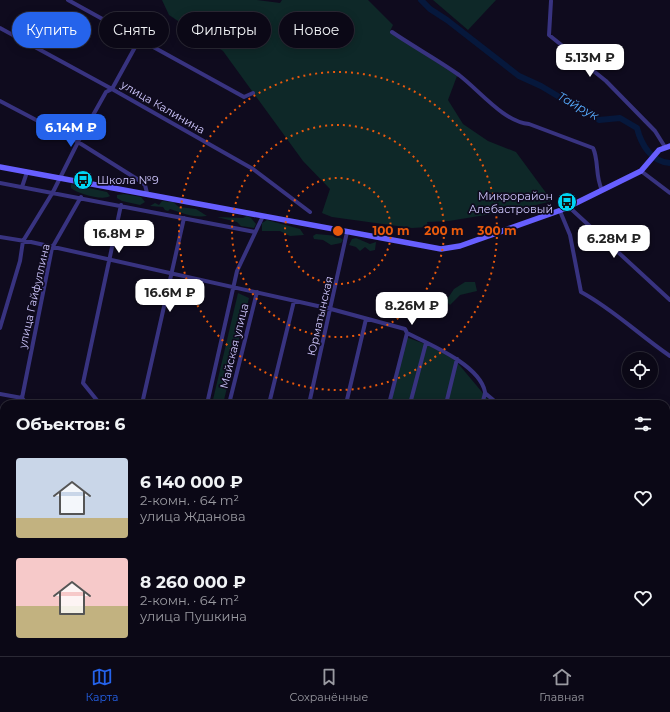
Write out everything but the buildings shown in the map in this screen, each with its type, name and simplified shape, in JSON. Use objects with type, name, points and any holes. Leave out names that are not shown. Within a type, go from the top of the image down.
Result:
[{"type":"street","points":[[68,0],[99,17]]},
{"type":"street","points":[[0,167],[147,193],[441,249],[460,246],[570,207],[641,171],[659,150],[668,146],[606,81],[549,35],[551,1]]},
{"type":"street","name":"улица Калинина","points":[[0,28],[112,89],[253,170],[310,212]]},
{"type":"street","points":[[392,32],[459,75],[485,96],[505,116],[520,124],[529,124],[593,148],[595,153],[595,165],[602,190]]},
{"type":"street","points":[[0,328],[20,261],[23,241],[53,192],[78,142],[106,92],[112,89],[135,48]]},
{"type":"street","points":[[154,48],[244,97],[253,93]]},
{"type":"street","points":[[0,101],[78,142],[137,179],[145,185],[147,193]]},
{"type":"street","points":[[641,171],[670,193]]},
{"type":"street","points":[[22,186],[27,172]]},
{"type":"street","points":[[0,183],[81,197],[255,232]]},
{"type":"street","name":"улица Гайфуллина","points":[[22,398],[52,248],[81,197]]},
{"type":"street","points":[[97,400],[83,382],[120,205]]},
{"type":"street","points":[[570,207],[670,300]]},
{"type":"street","points":[[560,211],[570,235],[581,292],[600,302],[646,340],[670,356]]},
{"type":"street","points":[[208,400],[233,287],[241,261],[263,216]]},
{"type":"street","points":[[143,400],[184,218]]},
{"type":"street","name":"Юрматынская","points":[[310,400],[348,232]]},
{"type":"street","points":[[0,237],[257,292],[331,309],[405,330],[407,333],[457,359],[480,380],[485,393],[493,400]]},
{"type":"street","name":"Майская улица","points":[[230,400],[257,292]]},
{"type":"street","points":[[270,400],[294,301]]},
{"type":"street","points":[[347,400],[366,319]]},
{"type":"street","points":[[390,400],[407,333]]},
{"type":"street","points":[[411,400],[426,342]]},
{"type":"street","points":[[447,400],[457,359]]},
{"type":"street","points":[[483,400],[485,393]]},
{"type":"street","points":[[0,394],[22,398]]},
{"type":"green space","points":[[162,0],[257,0],[280,3],[282,0],[368,0],[393,25],[390,31],[457,76],[448,100],[463,124],[488,141],[516,152],[552,201],[528,207],[504,206],[503,212],[449,221],[427,222],[428,227],[412,228],[332,217],[322,213],[330,189],[303,161],[223,51],[218,48],[271,48],[271,12],[177,12],[177,20],[169,15],[169,12],[168,12]]},
{"type":"green space","points":[[433,0],[496,0],[468,30]]},
{"type":"green space","points":[[71,184],[107,192],[110,196],[102,198],[85,194],[71,188]]},
{"type":"green space","points":[[124,194],[141,197],[145,202],[140,205],[122,201],[117,198],[117,195]]},
{"type":"green space","points":[[162,201],[173,202],[179,207],[196,209],[207,216],[192,216],[170,209],[168,211],[163,207],[150,206],[155,203],[159,205]]},
{"type":"green space","points":[[247,216],[256,224],[254,228],[241,226],[237,222],[217,217],[243,218]]},
{"type":"green space","points":[[267,220],[300,229],[304,235],[290,236],[280,231],[262,231],[262,223]]},
{"type":"green space","points":[[316,234],[338,236],[343,240],[341,243],[331,245],[323,240],[314,239],[313,236]]},
{"type":"green space","points":[[356,238],[370,244],[376,242],[375,250],[370,251],[365,247],[360,251],[356,247],[349,245],[352,239]]},
{"type":"green space","points":[[465,282],[475,282],[477,291],[460,295],[450,305],[446,301],[454,289]]},
{"type":"green space","points":[[238,293],[249,298],[224,400],[213,400]]},
{"type":"green space","points":[[406,337],[433,347],[456,361],[489,400],[390,400]]},
{"type":"waterway","name":"Тайрук","points":[[421,0],[430,9],[447,20],[519,76],[541,86],[566,101],[584,108],[599,120],[620,118],[637,128],[644,146],[652,156],[663,162],[670,163]]},
{"type":"place","name":"Школа №9","points":[[83,180]]},
{"type":"place","name":"Микрорайон Алебастровый","points":[[567,202]]}]
